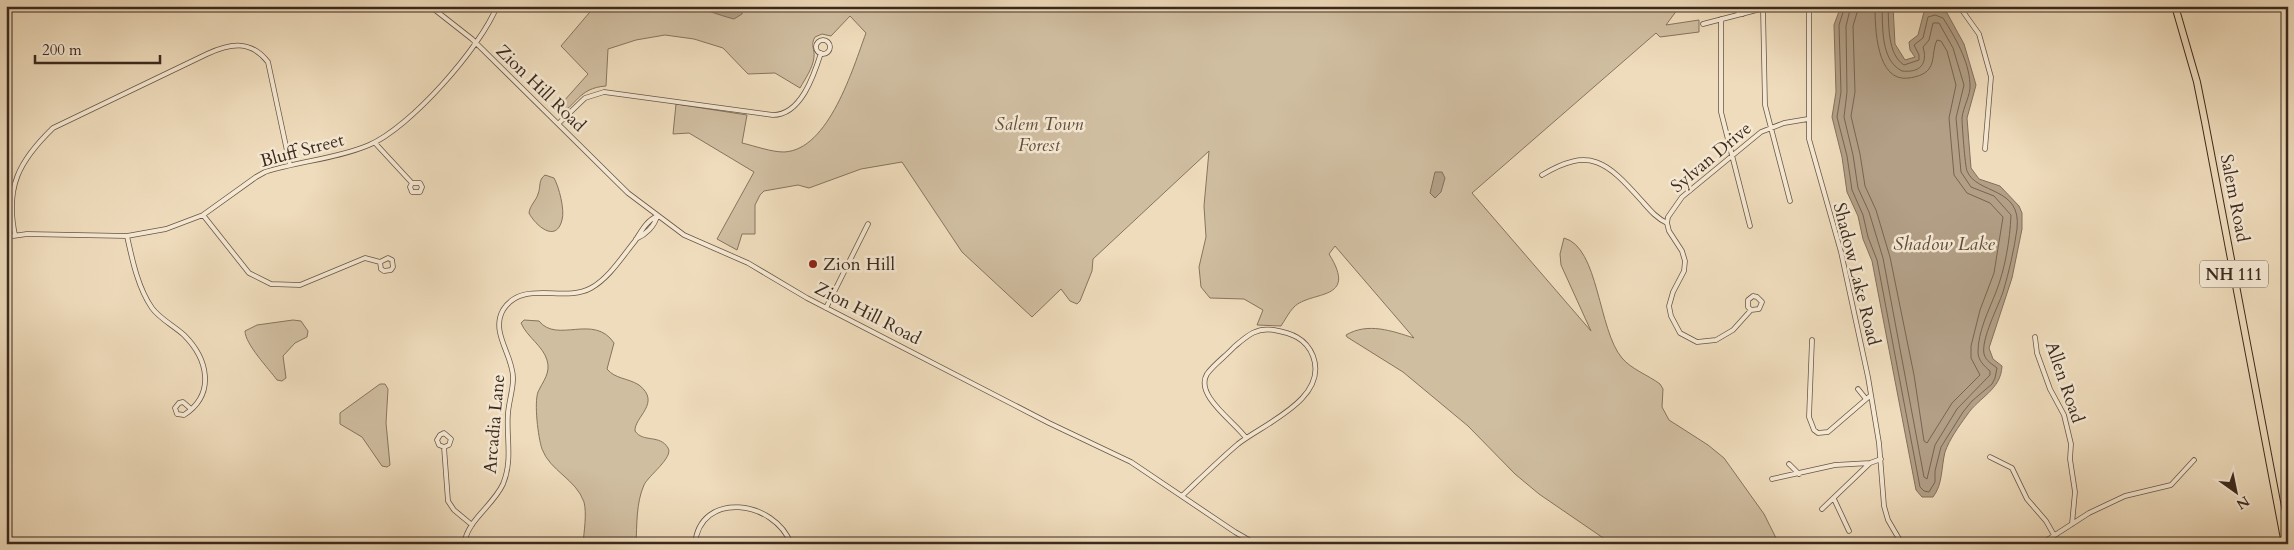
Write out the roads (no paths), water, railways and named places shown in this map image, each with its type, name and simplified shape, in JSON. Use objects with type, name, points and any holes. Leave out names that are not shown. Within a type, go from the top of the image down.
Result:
[{"type":"main road","name":"Salem Road","points":[[2175,6],[2195,74],[2205,122],[2285,544]]},
{"type":"street","name":"Zion Hill Road","points":[[430,6],[476,44],[559,123],[621,186],[657,216],[684,235],[748,264],[826,308],[1050,423],[1131,462],[1256,544]]},
{"type":"street","name":"Bluff Street","points":[[6,237],[14,235],[127,236],[166,229],[203,216],[256,176],[290,165],[342,154],[375,143],[390,134],[460,66],[476,44],[497,6]]},
{"type":"street","points":[[1729,6],[1743,14]]},
{"type":"street","points":[[1703,24],[1772,6]]},
{"type":"street","name":"Shadow Lake Road","points":[[1809,6],[1808,118],[1812,153],[1842,259],[1870,395],[1881,459],[1884,506],[1888,520],[1902,544]]},
{"type":"street","points":[[1919,6],[1937,6]]},
{"type":"street","points":[[1959,6],[1979,34],[1991,77],[1986,149]]},
{"type":"street","points":[[1763,9],[1764,90],[1770,127],[1790,201]]},
{"type":"street","points":[[1721,19],[1722,112],[1750,226]]},
{"type":"street","points":[[14,235],[11,202],[19,170],[35,146],[53,128],[207,54],[231,45],[250,47],[262,55],[268,62],[290,165]]},
{"type":"street","points":[[559,123],[585,98],[604,92],[783,114],[792,109],[809,84],[821,53]]},
{"type":"street","name":"Sylvan Drive","points":[[1667,223],[1672,208],[1682,197],[1770,127],[1808,118]]},
{"type":"street","points":[[375,143],[412,183]]},
{"type":"street","points":[[1542,175],[1572,160],[1600,163],[1613,170],[1656,217],[1667,223],[1682,252],[1684,261],[1684,271],[1673,292],[1669,306],[1671,316],[1680,332],[1697,342],[1716,340],[1733,330],[1751,310]]},
{"type":"street","points":[[203,216],[249,273],[271,284],[300,285],[365,258],[380,262]]},
{"type":"street","name":"Arcadia Lane","points":[[464,544],[472,525],[498,492],[508,466],[508,410],[514,380],[510,356],[499,330],[503,310],[511,300],[524,294],[567,294],[590,288],[608,275],[640,232],[657,216]]},
{"type":"street","points":[[826,308],[868,224]]},
{"type":"street","points":[[127,236],[142,289],[151,307],[187,338],[205,368],[205,388],[201,398],[191,409]]},
{"type":"street","points":[[1182,496],[1246,438],[1267,427],[1296,403],[1313,381],[1316,368],[1313,355],[1306,344],[1295,335],[1267,329],[1256,330],[1211,369],[1205,378],[1205,388],[1209,397],[1246,438]]},
{"type":"street","name":"Allen Road","points":[[2035,337],[2038,353],[2050,389],[2064,415],[2071,444],[2071,466],[2075,492],[2072,524]]},
{"type":"street","points":[[1812,340],[1809,412],[1814,430],[1823,434],[1828,432],[1870,395]]},
{"type":"street","points":[[1858,389],[1866,399]]},
{"type":"street","points":[[444,447],[448,501],[454,510],[472,525]]},
{"type":"street","points":[[1990,457],[2012,468],[2027,499],[2046,521],[2054,536]]},
{"type":"street","points":[[1772,479],[1835,466],[1870,463],[1881,459]]},
{"type":"street","points":[[2042,544],[2089,513],[2125,496],[2172,484],[2194,460]]},
{"type":"street","points":[[1822,509],[1870,463]]},
{"type":"street","points":[[1789,464],[1799,474]]},
{"type":"street","points":[[1834,499],[1848,531]]},
{"type":"street","points":[[695,544],[700,526],[708,517],[719,511],[736,506],[755,509],[770,516],[782,528],[791,544]]},
{"type":"water","points":[[682,6],[743,7],[742,14],[734,19],[703,10],[685,9]]},
{"type":"water","name":"Shadow Lake","points":[[1841,6],[1893,6],[1895,44],[1905,60],[1915,57],[1910,50],[1909,42],[1918,35],[1924,12],[1935,10],[1947,13],[1964,44],[1976,85],[1967,118],[1971,168],[1979,179],[2000,186],[2019,206],[2022,213],[2022,229],[2012,278],[1989,348],[1993,359],[2002,366],[2001,374],[1994,387],[1972,409],[1952,438],[1945,452],[1939,487],[1933,497],[1922,497],[1916,490],[1872,261],[1863,239],[1858,216],[1847,192],[1842,157],[1832,117],[1836,92],[1834,25]]},
{"type":"water","points":[[1435,172],[1442,172],[1445,178],[1441,192],[1435,198],[1430,193]]},
{"type":"place","name":"Zion Hill","points":[[813,264]]},
{"type":"park label","name":"Salem Town Forest","points":[[1039,134]]}]
